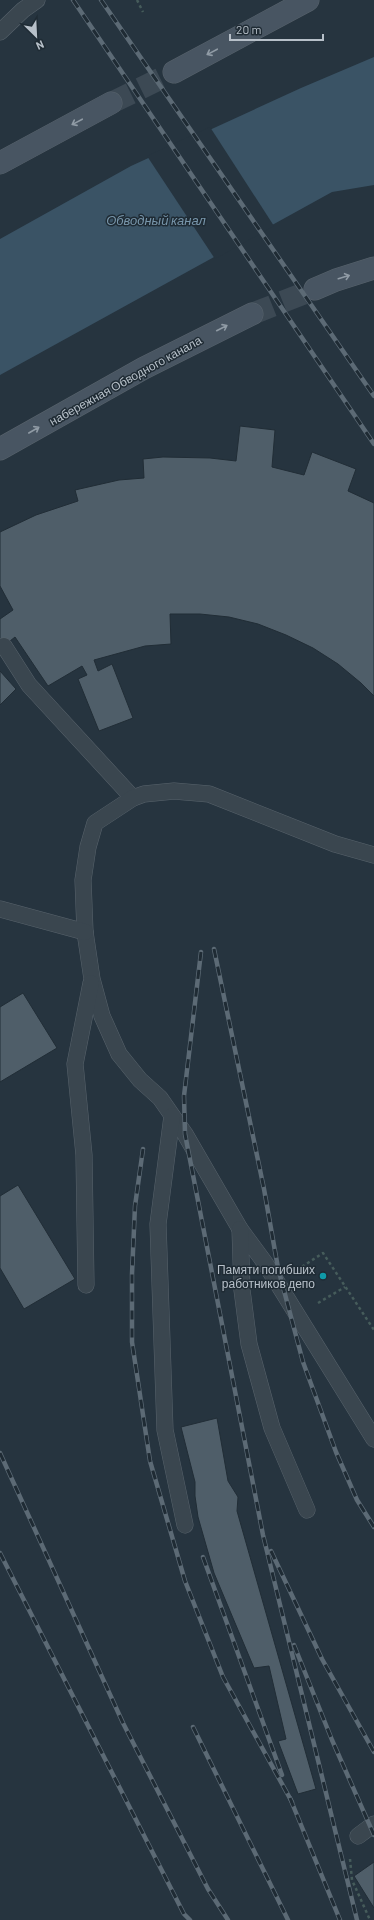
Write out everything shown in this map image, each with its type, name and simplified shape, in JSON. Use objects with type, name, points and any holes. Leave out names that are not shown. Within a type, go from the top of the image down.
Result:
[{"type":"main road","points":[[174,72],[308,0]]},
{"type":"main road","points":[[0,163],[111,103]]},
{"type":"main road","points":[[315,288],[374,268]]},
{"type":"main road","name":"набережная Обводного канала","points":[[0,449],[144,368],[252,314]]},
{"type":"lane","points":[[0,32],[23,10],[37,0]]},
{"type":"lane","points":[[4,646],[29,685],[133,798]]},
{"type":"lane","points":[[374,855],[335,844],[209,794],[174,791],[144,794],[133,798],[95,823],[88,847],[83,880],[85,932],[92,979],[102,1016],[119,1054],[140,1080],[160,1098],[198,1155],[240,1230],[265,1263],[374,1439]]},
{"type":"lane","points":[[0,909],[85,932]]},
{"type":"lane","points":[[86,1285],[84,1154],[75,1064],[92,979]]},
{"type":"lane","points":[[172,1116],[158,1224],[165,1430],[185,1525]]},
{"type":"lane","points":[[240,1230],[242,1290],[249,1344],[272,1428],[307,1510]]},
{"type":"lane","points":[[358,1836],[374,1824]]},
{"type":"path","points":[[137,0],[143,12]]},
{"type":"path","points":[[291,1274],[323,1253],[374,1330]]},
{"type":"path","points":[[312,1306],[345,1287]]},
{"type":"path","points":[[358,1836],[350,1859],[352,1880],[370,1920]]},
{"type":"water","name":"Обводный канал","points":[[374,57],[374,185],[332,192],[0,375],[0,239],[131,166],[301,88]]},
{"type":"pier","points":[[210,127],[274,226],[215,259],[147,156]]},
{"type":"building","points":[[240,426],[275,430],[272,467],[304,475],[312,452],[356,469],[348,491],[374,503],[374,696],[338,664],[313,648],[286,635],[258,624],[229,617],[200,614],[170,614],[171,644],[145,646],[94,660],[98,671],[112,664],[133,718],[99,731],[78,679],[87,675],[82,666],[48,686],[15,637],[0,649],[0,619],[13,610],[0,586],[0,532],[36,515],[78,501],[75,490],[119,480],[144,478],[143,459],[163,457],[210,458],[236,461]]},
{"type":"building","points":[[0,671],[16,689],[0,705]]},
{"type":"building","points":[[23,993],[57,1048],[0,1082],[0,1007]]},
{"type":"building","points":[[18,1185],[75,1279],[24,1309],[0,1268],[0,1196]]},
{"type":"building","points":[[217,1418],[228,1481],[238,1497],[237,1511],[316,1789],[298,1794],[278,1741],[286,1739],[269,1666],[254,1668],[214,1573],[198,1517],[195,1482],[181,1427]]},
{"type":"building","points":[[374,1862],[374,1908],[354,1876]]},
{"type":"tunnel","points":[[111,103],[174,72]]},
{"type":"tunnel","points":[[252,314],[315,289]]},
{"type":"railway","points":[[73,0],[374,444]]},
{"type":"railway","points":[[101,0],[374,396]]},
{"type":"railway","points":[[214,949],[264,1189],[278,1268],[303,1362],[336,1452],[357,1500],[374,1527]]},
{"type":"railway","points":[[201,952],[184,1096],[185,1134],[263,1535],[357,1920]]},
{"type":"railway","points":[[143,1149],[135,1206],[132,1274],[132,1342],[150,1461],[185,1581],[223,1677],[292,1802]]},
{"type":"railway","points":[[0,1453],[123,1723],[208,1889],[228,1920]]},
{"type":"railway","points":[[271,1551],[322,1659],[374,1752]]},
{"type":"railway","points":[[0,1553],[184,1914],[190,1920]]},
{"type":"railway","points":[[203,1557],[282,1775]]},
{"type":"railway","points":[[294,1645],[332,1740],[374,1835]]},
{"type":"railway","points":[[193,1727],[288,1920]]},
{"type":"railway","points":[[290,1798],[340,1920]]},
{"type":"place","name":"Памяти погибших работников депо","points":[[323,1276]]}]
